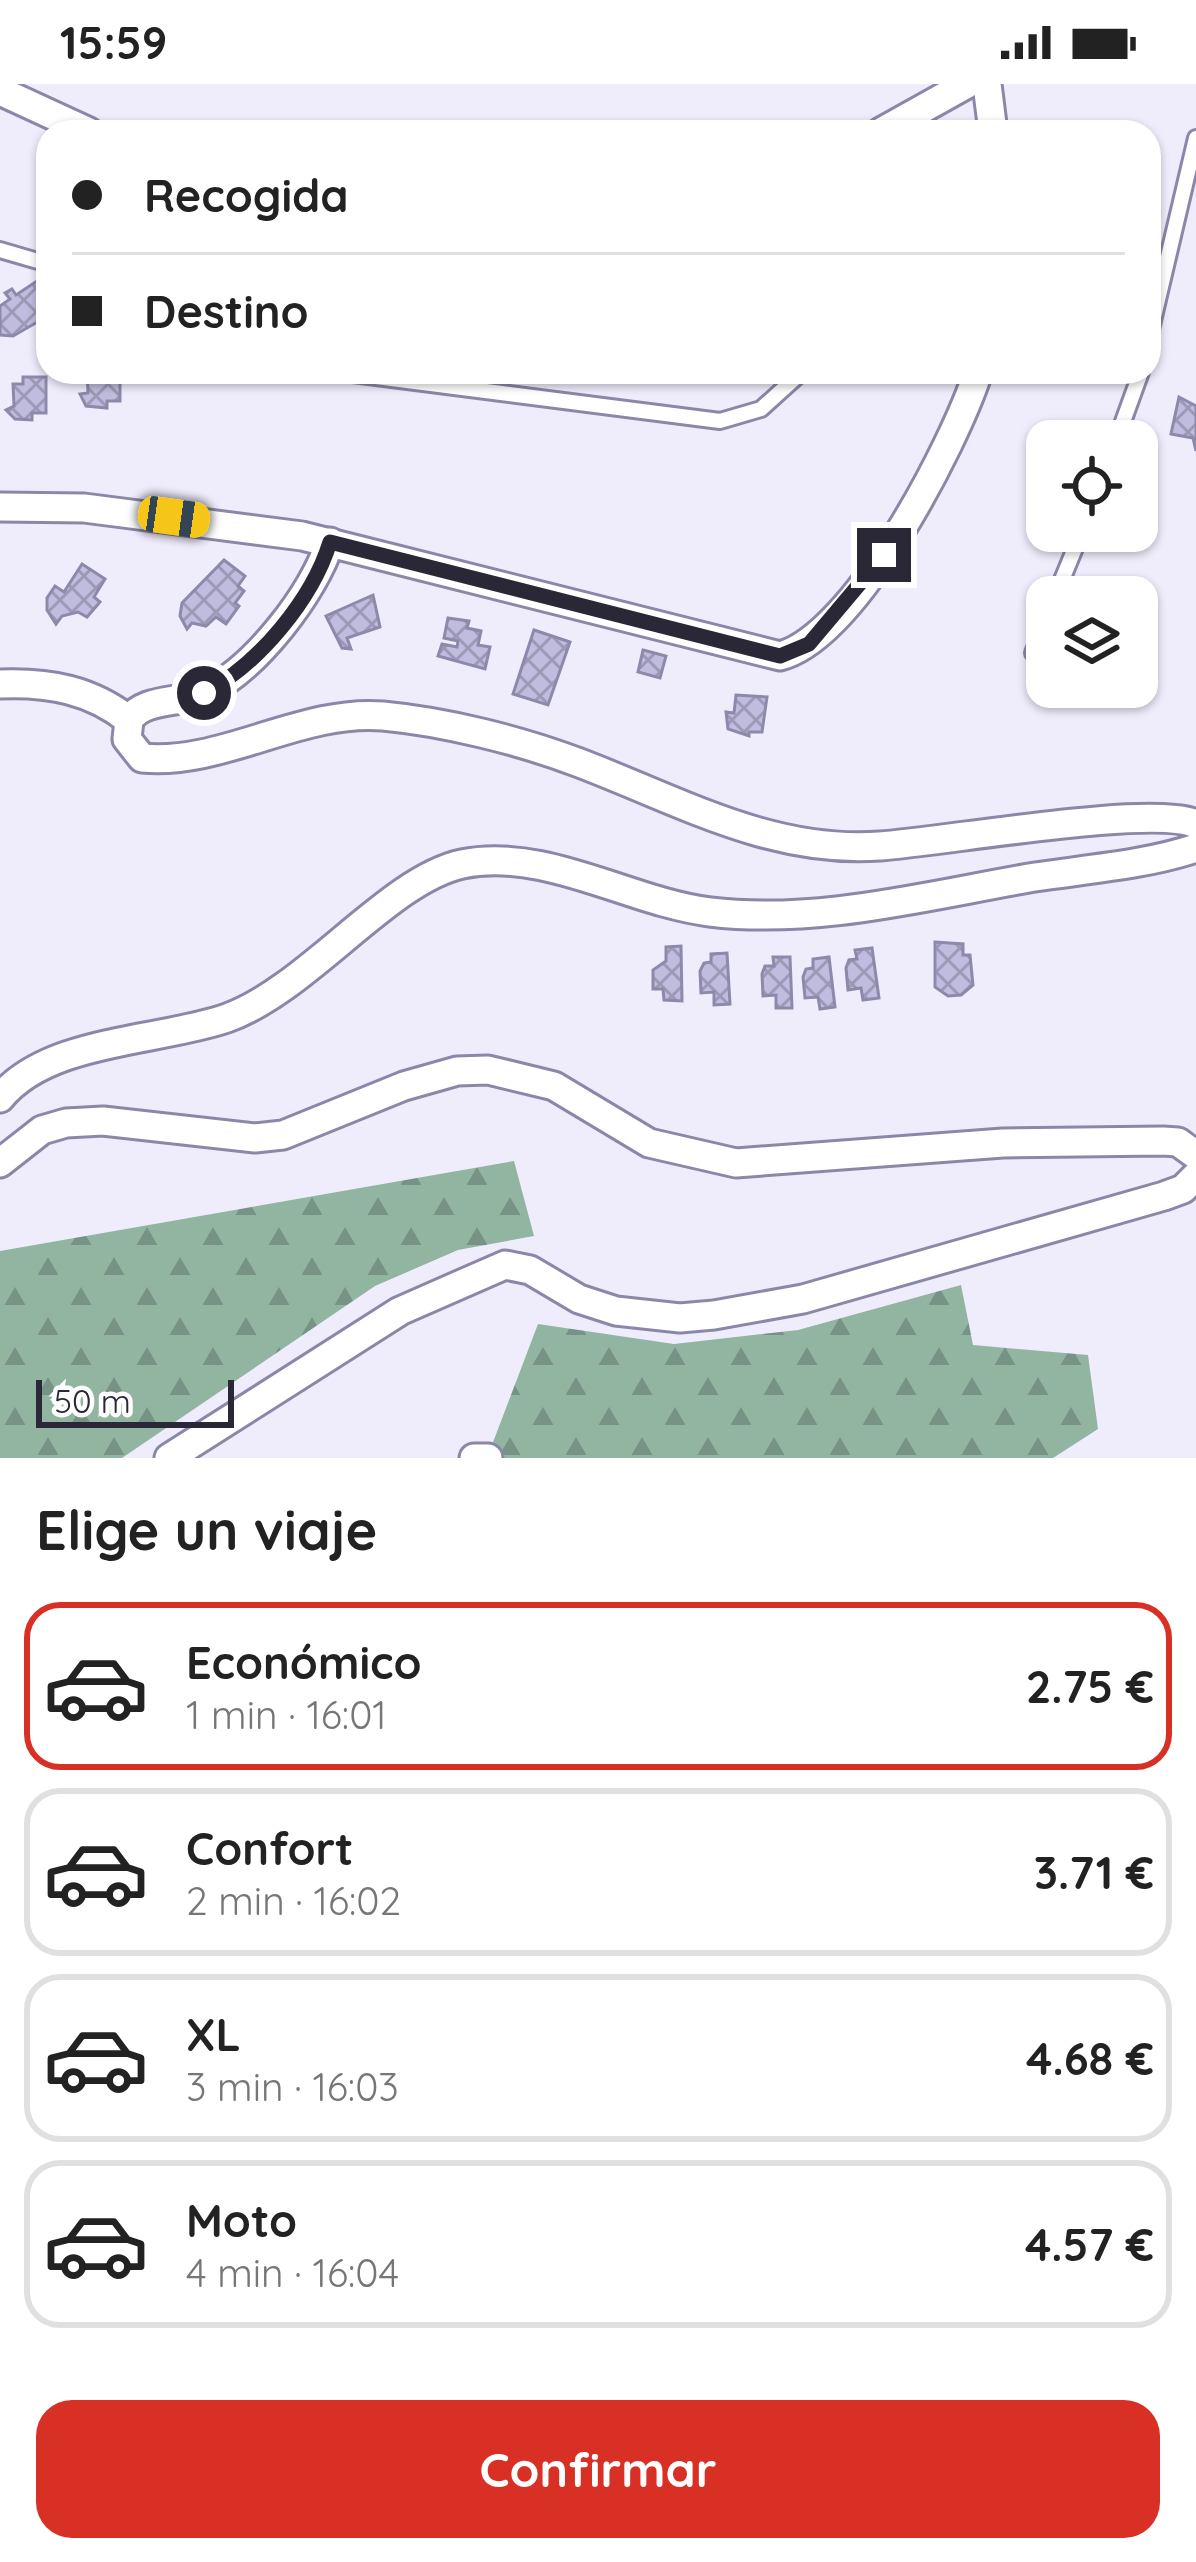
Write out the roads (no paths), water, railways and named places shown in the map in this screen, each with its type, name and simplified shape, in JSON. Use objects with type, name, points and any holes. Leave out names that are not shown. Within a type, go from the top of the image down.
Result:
[{"type":"street","points":[[902,120],[967,84]]},
{"type":"street","points":[[987,84],[992,120]]},
{"type":"street","points":[[0,91],[63,120]]},
{"type":"street","points":[[0,507],[140,513],[330,542],[758,653],[796,652],[824,629],[900,532],[952,439],[973,384]]},
{"type":"street","points":[[330,542],[313,584],[241,668],[204,693],[146,705],[129,721],[126,730],[133,750],[157,759],[357,717],[428,724],[533,748],[764,836],[823,847],[929,842],[1148,818],[1196,824]]},
{"type":"street","points":[[0,684],[83,692],[129,721]]},
{"type":"street","points":[[0,1098],[50,1060],[193,1029],[259,1003],[407,893],[437,873],[464,863],[544,868],[708,912],[779,914],[868,905],[1192,847]]},
{"type":"street","points":[[0,1163],[42,1130],[66,1123],[103,1121],[255,1138],[284,1135],[404,1086],[488,1070],[554,1086],[650,1143],[736,1163],[1003,1143],[1163,1141],[1178,1142],[1196,1155]]},
{"type":"street","points":[[169,1458],[400,1311],[505,1265],[530,1270],[579,1299],[616,1311],[680,1318],[752,1310],[1164,1196],[1183,1189],[1196,1176]]},
{"type":"street","points":[[474,1458],[488,1458]]},
{"type":"lane","points":[[1161,287],[1196,138]]},
{"type":"lane","points":[[0,250],[36,260]]},
{"type":"lane","points":[[431,384],[720,421],[761,410],[789,384]]},
{"type":"lane","points":[[1124,420],[1137,384]]}]
